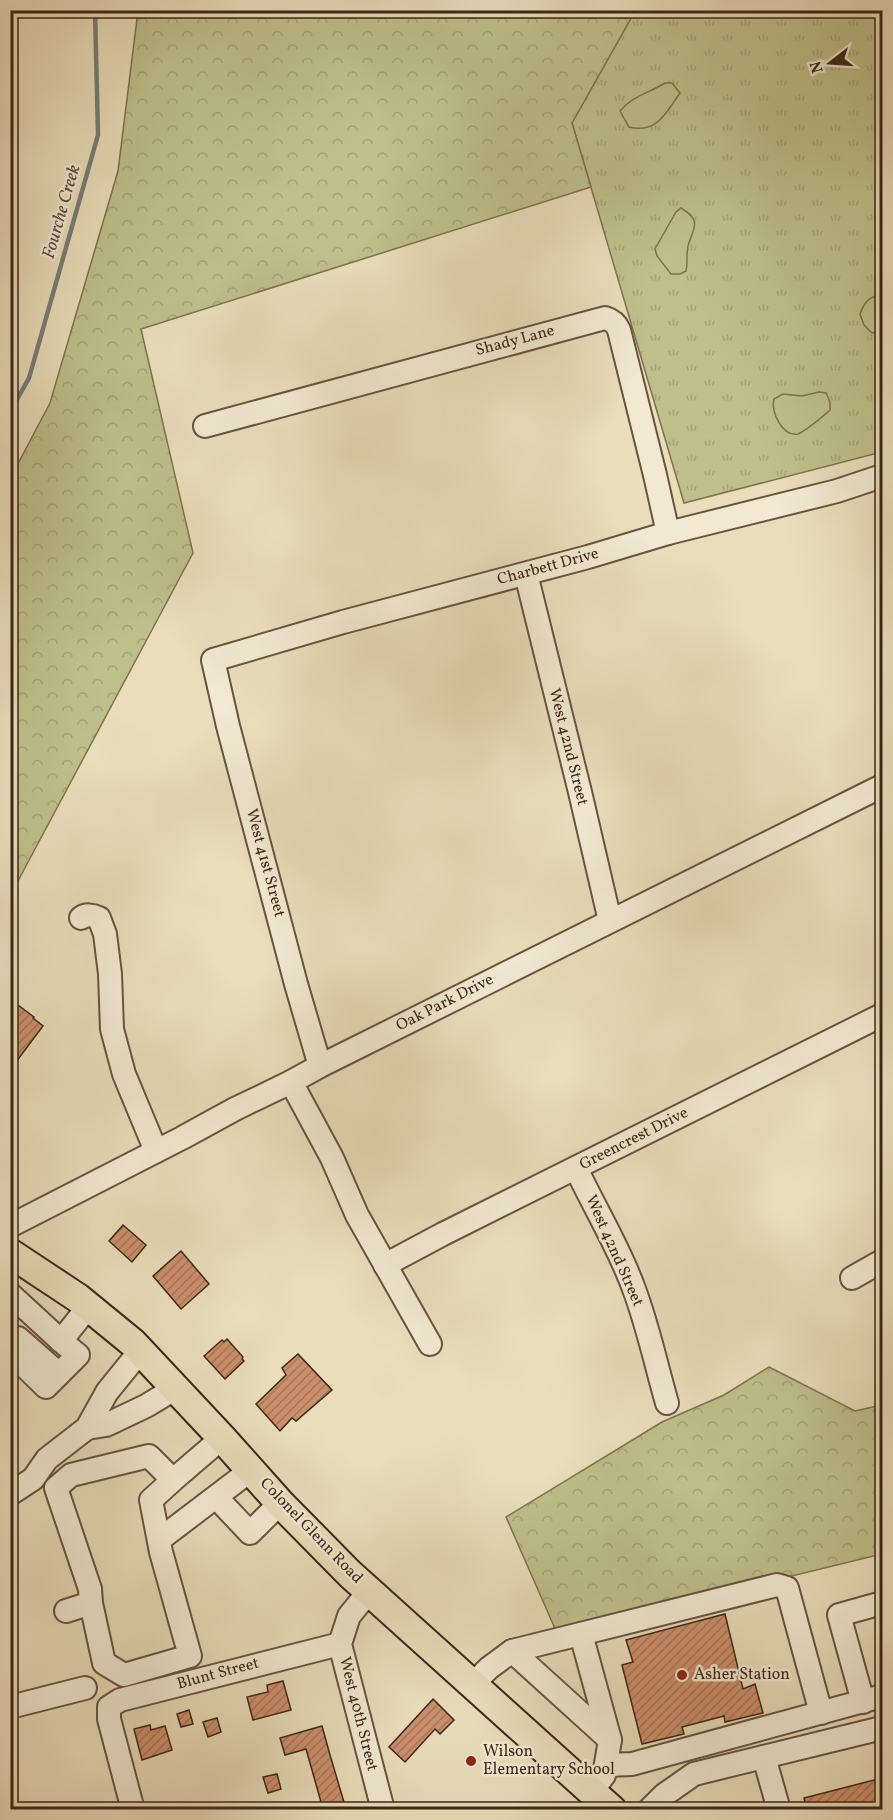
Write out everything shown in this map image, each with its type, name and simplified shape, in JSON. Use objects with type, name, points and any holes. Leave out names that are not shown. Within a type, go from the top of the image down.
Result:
[{"type":"main road","name":"Colonel Glenn Road","points":[[10,1253],[88,1306],[141,1350],[280,1503],[350,1574],[602,1801]]},
{"type":"street","name":"Shady Lane","points":[[205,426],[600,318],[610,319],[620,330],[668,533]]},
{"type":"street","name":"Charbett Drive","points":[[213,660],[333,625],[526,574],[668,533],[816,496],[882,476]]},
{"type":"street","name":"West 42nd Street","points":[[526,574],[610,921]]},
{"type":"street","name":"West 41st Street","points":[[213,660],[228,726],[320,1066]]},
{"type":"street","name":"Oak Park Drive","points":[[10,1226],[235,1108],[882,786]]},
{"type":"street","points":[[81,918],[85,915],[99,918],[105,934],[110,974],[112,1029],[124,1074],[156,1151]]},
{"type":"street","name":"Greencrest Drive","points":[[385,1265],[882,1015]]},
{"type":"street","points":[[291,1082],[332,1158],[357,1215],[430,1344]]},
{"type":"street","name":"West 42nd Street","points":[[576,1168],[633,1287],[667,1403]]},
{"type":"street","points":[[852,1278],[882,1261]]},
{"type":"street","points":[[13,1345],[46,1387],[78,1355],[17,1300],[43,1275]]},
{"type":"street","points":[[61,1341],[88,1306]]},
{"type":"street","points":[[10,1494],[33,1479],[47,1459],[87,1428],[107,1392],[141,1350]]},
{"type":"street","points":[[87,1428],[106,1425],[146,1406],[176,1388]]},
{"type":"street","points":[[173,1480],[149,1456],[71,1475],[56,1488],[90,1589],[104,1663],[124,1675],[190,1656],[159,1540],[151,1500],[222,1438]]},
{"type":"street","points":[[159,1540],[251,1470]]},
{"type":"street","points":[[216,1497],[250,1533],[280,1503]]},
{"type":"street","points":[[473,1684],[489,1668],[512,1651],[777,1585],[787,1588],[820,1713]]},
{"type":"street","name":"West 40th Street","points":[[370,1590],[349,1616],[340,1644],[382,1809]]},
{"type":"street","points":[[66,1611],[91,1603]]},
{"type":"street","points":[[607,1765],[632,1764],[873,1699],[838,1615],[882,1603]]},
{"type":"street","points":[[581,1634],[610,1740],[602,1801]]},
{"type":"street","name":"Blunt Street","points":[[133,1809],[109,1719],[109,1707],[120,1700],[340,1644]]},
{"type":"street","points":[[512,1651],[610,1740]]},
{"type":"street","points":[[10,1707],[85,1688]]},
{"type":"street","points":[[649,1809],[693,1774],[882,1728]]},
{"type":"street","points":[[764,1757],[779,1809]]},
{"type":"green space","points":[[138,11],[635,11],[572,123],[591,187],[141,329],[193,553],[11,894],[11,477],[50,403],[118,171]]},
{"type":"green space","points":[[635,11],[882,11],[882,452],[684,503],[572,123]]},
{"type":"green space","points":[[665,83],[672,83],[680,93],[665,114],[660,120],[647,127],[629,127],[620,111],[635,98]]},
{"type":"green space","points":[[681,208],[692,217],[695,225],[687,249],[686,271],[671,274],[657,256],[655,249],[676,212]]},
{"type":"green space","points":[[878,295],[882,296],[882,332],[872,333],[864,325],[860,314],[866,302]]},
{"type":"green space","points":[[819,392],[826,393],[830,402],[830,410],[798,434],[787,432],[776,417],[774,399],[783,394],[802,396]]},
{"type":"green space","points":[[769,1367],[855,1411],[882,1405],[882,1554],[557,1633],[506,1517],[662,1422],[724,1395]]},
{"type":"building","points":[[10,999],[43,1026],[10,1070]]},
{"type":"building","points":[[123,1225],[146,1245],[132,1262],[109,1241]]},
{"type":"building","points":[[181,1251],[209,1284],[181,1309],[153,1276]]},
{"type":"building","points":[[227,1339],[244,1361],[225,1379],[204,1356],[222,1340],[224,1342]]},
{"type":"building","points":[[298,1354],[332,1390],[296,1421],[292,1418],[280,1431],[256,1404],[286,1375],[282,1368]]},
{"type":"building","name":"Asher Station","points":[[725,1614],[743,1689],[755,1684],[763,1713],[725,1722],[724,1716],[682,1727],[684,1734],[642,1744],[622,1665],[633,1662],[626,1640]]},
{"type":"building","points":[[283,1681],[291,1710],[253,1720],[247,1697],[268,1692],[267,1685]]},
{"type":"building","points":[[433,1699],[454,1720],[440,1734],[435,1729],[405,1762],[389,1747]]},
{"type":"building","points":[[189,1710],[193,1724],[181,1727],[177,1714]]},
{"type":"building","points":[[217,1718],[221,1732],[208,1737],[203,1722]]},
{"type":"building","points":[[150,1725],[151,1730],[165,1726],[172,1750],[142,1760],[134,1729]]},
{"type":"building","points":[[322,1726],[346,1809],[323,1809],[306,1749],[285,1755],[280,1738]]},
{"type":"building","points":[[277,1774],[281,1789],[268,1793],[263,1777]]},
{"type":"building","points":[[882,1778],[882,1809],[807,1809],[804,1798]]},
{"type":"waterway","name":"Fourche Creek","points":[[10,412],[29,378],[98,135],[95,10]]},
{"type":"place","name":"Asher Station","points":[[682,1675]]},
{"type":"place","name":"Wilson Elementary School","points":[[471,1761]]}]
